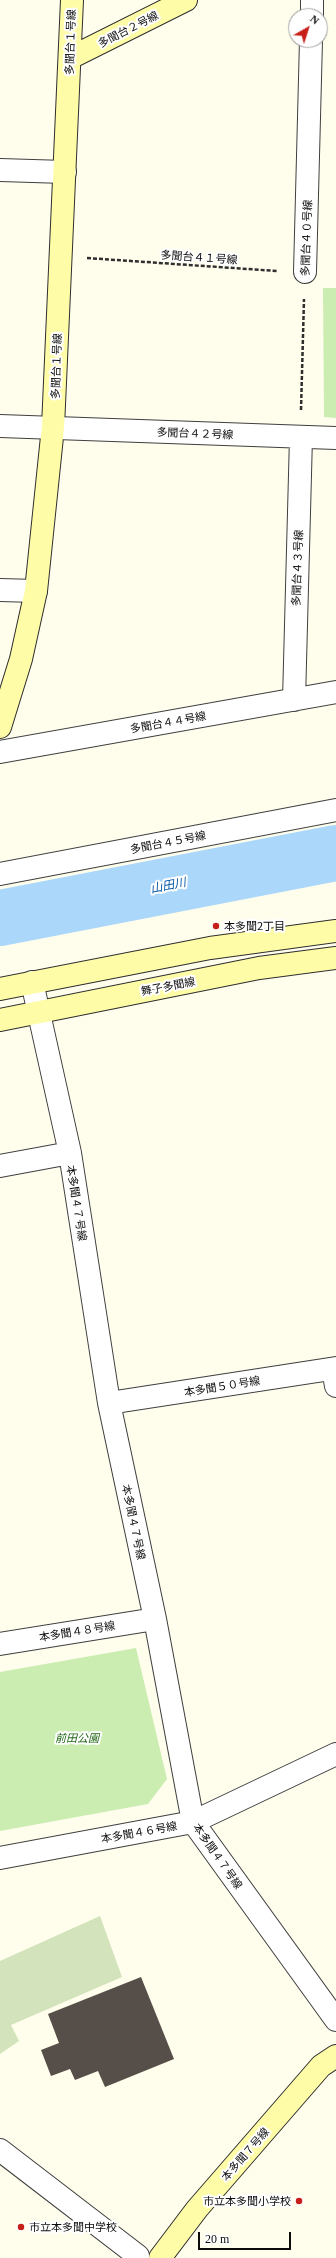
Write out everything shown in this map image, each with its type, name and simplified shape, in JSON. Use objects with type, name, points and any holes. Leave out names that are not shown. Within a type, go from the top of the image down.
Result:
[{"type":"street","name":"多聞台１号線","points":[[0,727],[21,659],[36,591],[53,427],[72,0]]},
{"type":"street","name":"多聞台２号線","points":[[70,58],[186,0]]},
{"type":"street","name":"多聞台４０号線","points":[[305,272],[311,48]]},
{"type":"street","points":[[0,170],[65,172]]},
{"type":"street","name":"多聞台４２号線","points":[[0,426],[336,438]]},
{"type":"street","name":"多聞台４３号線","points":[[294,700],[301,437]]},
{"type":"street","points":[[0,590],[36,591]]},
{"type":"street","name":"多聞台４４号線","points":[[0,752],[336,692]]},
{"type":"street","name":"多聞台４５号線","points":[[0,874],[336,810]]},
{"type":"street","points":[[0,989],[210,948],[336,931]]},
{"type":"street","name":"舞子多聞線","points":[[0,1020],[259,968],[336,958]]},
{"type":"street","name":"本多聞４７号線","points":[[32,982],[40,1011],[70,1153],[109,1403],[155,1619],[193,1822],[336,2020]]},
{"type":"street","points":[[0,1166],[70,1153]]},
{"type":"street","name":"本多聞５０号線","points":[[109,1403],[335,1374]]},
{"type":"street","name":"本多聞４８号線","points":[[0,1644],[155,1619]]},
{"type":"street","name":"本多聞４６号線","points":[[0,1858],[193,1822],[336,1754]]},
{"type":"street","name":"本多聞７号線","points":[[160,2258],[197,2209],[316,2072],[336,2056]]},
{"type":"street","points":[[0,2150],[138,2256]]},
{"type":"path","name":"多聞台４１号線","points":[[60,256],[305,272]]},
{"type":"path","name":"多聞台４０号線","points":[[301,437],[305,272]]},
{"type":"green space","points":[[323,288],[336,288],[336,418],[324,417]]},
{"type":"green space","name":"前田公園","points":[[136,1648],[167,1779],[148,1804],[0,1831],[0,1672]]},
{"type":"green space","points":[[100,1916],[122,1977],[11,2025],[19,2041],[0,2054],[0,1961]]},
{"type":"building","points":[[141,1977],[174,2059],[105,2087],[98,2071],[75,2080],[70,2069],[51,2076],[41,2050],[59,2043],[48,2014]]},
{"type":"waterway","name":"山田川","points":[[0,918],[336,853]]},
{"type":"place","name":"本多聞2丁目","points":[[216,926]]},
{"type":"place","name":"市立本多聞小学校","points":[[299,2201]]},
{"type":"place","name":"市立本多聞中学校","points":[[21,2227]]}]
